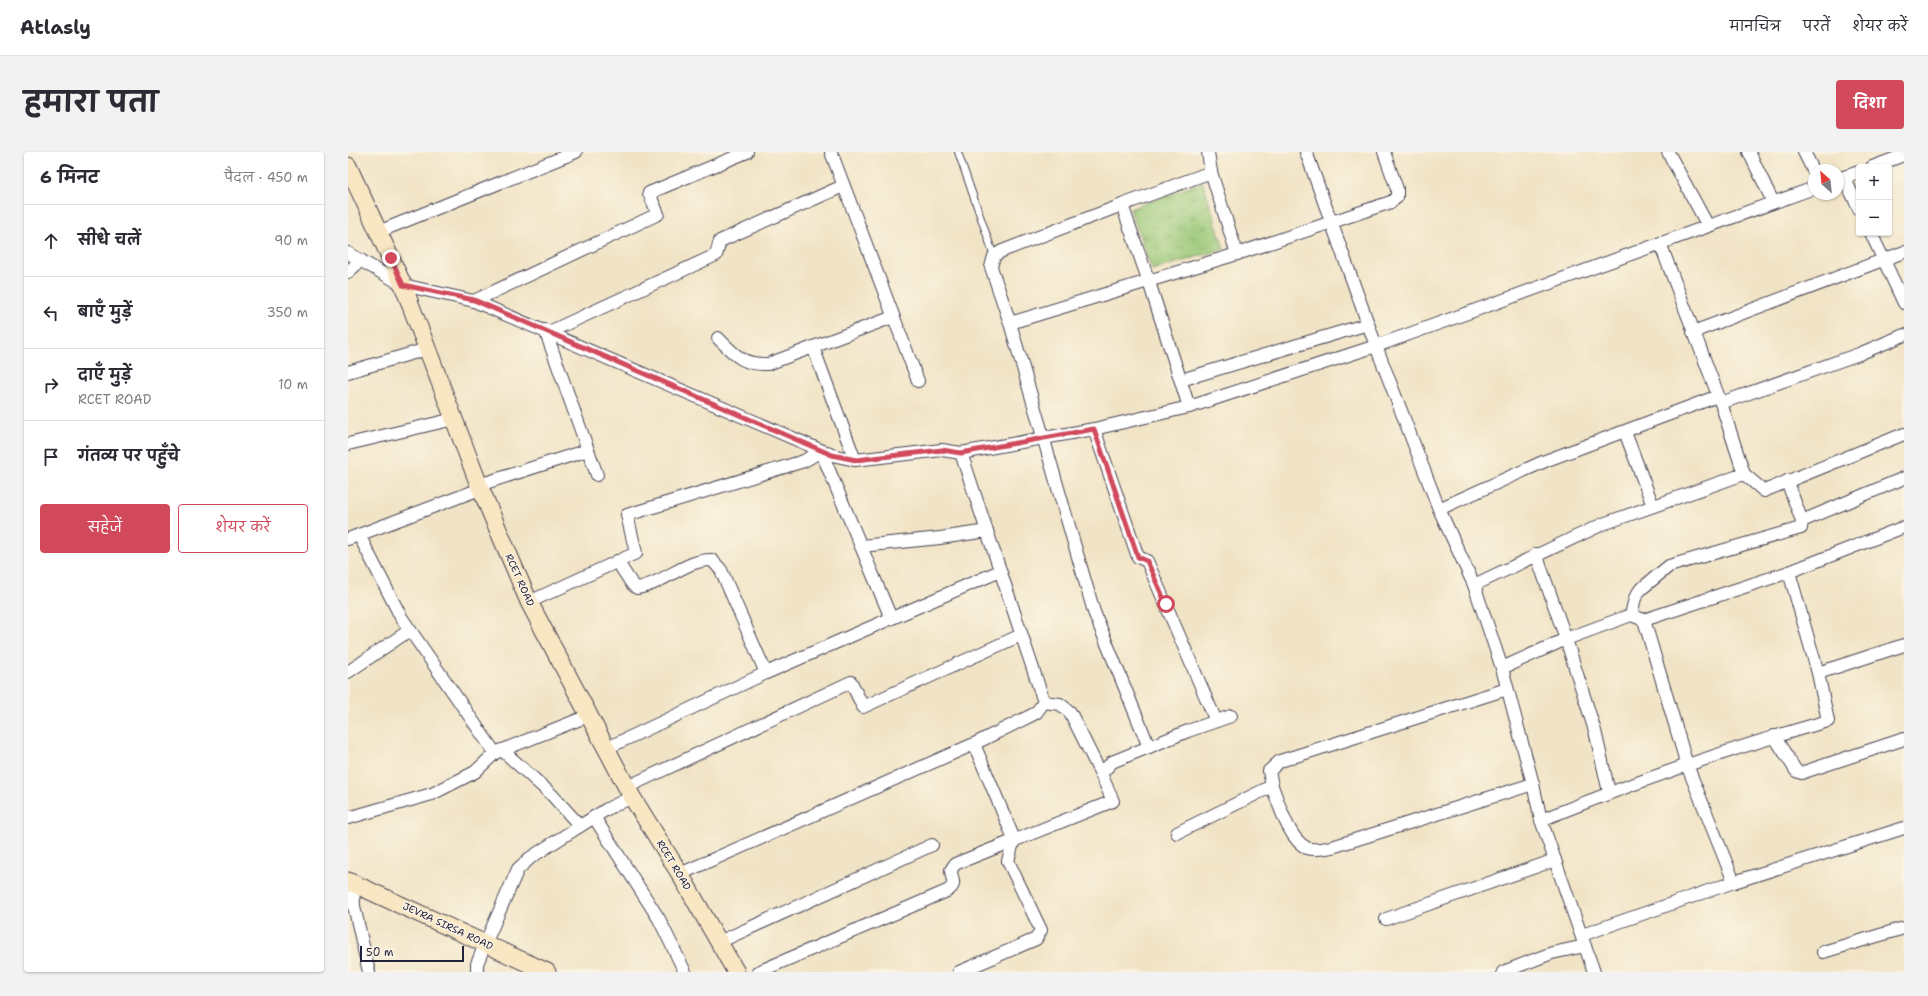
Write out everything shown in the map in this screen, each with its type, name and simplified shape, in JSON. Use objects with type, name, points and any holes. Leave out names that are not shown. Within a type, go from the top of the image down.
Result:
[{"type":"main road","name":"RCET ROAD","points":[[348,166],[403,285],[480,487],[528,602],[629,792],[680,874],[736,972]]},
{"type":"main road","name":"JEVRA SIRSA ROAD","points":[[351,882],[547,972]]},
{"type":"street","points":[[378,232],[576,152]]},
{"type":"street","points":[[474,300],[658,214],[649,193],[748,152]]},
{"type":"street","points":[[831,152],[918,381]]},
{"type":"street","points":[[1208,152],[1211,172],[1237,254]]},
{"type":"street","points":[[1306,152],[1376,346],[1439,509],[1474,585],[1502,668],[1541,820],[1594,972]]},
{"type":"street","points":[[1010,323],[1149,282],[1332,223],[1391,202],[1396,199],[1397,189],[1384,152]]},
{"type":"street","points":[[1668,152],[1708,226]]},
{"type":"street","points":[[1749,152],[1773,202]]},
{"type":"street","points":[[1804,152],[1810,164]]},
{"type":"street","points":[[1877,164],[1889,156],[1904,155]]},
{"type":"street","points":[[1149,747],[1094,612],[1045,437],[991,267],[994,256],[1002,251],[1211,172]]},
{"type":"street","points":[[1844,177],[1856,173]]},
{"type":"street","points":[[1844,183],[1856,204]]},
{"type":"street","points":[[547,331],[716,255],[720,241],[843,186]]},
{"type":"street","points":[[348,253],[403,285],[474,300],[821,451],[856,460],[942,450],[961,453],[1094,429],[1189,407],[1376,346],[1808,190]]},
{"type":"street","points":[[1122,205],[1149,282],[1189,407]]},
{"type":"street","points":[[1872,236],[1904,303]]},
{"type":"street","points":[[1660,243],[1720,400],[1744,474],[1764,491],[1904,434]]},
{"type":"street","points":[[1693,332],[1904,252]]},
{"type":"street","points":[[348,272],[361,260]]},
{"type":"street","points":[[718,338],[734,355],[744,361],[756,364],[768,364],[893,317]]},
{"type":"street","points":[[1181,380],[1368,324]]},
{"type":"street","points":[[547,331],[597,475]]},
{"type":"street","points":[[1439,509],[1545,461],[1625,432],[1859,354],[1904,335]]},
{"type":"street","points":[[813,347],[856,460]]},
{"type":"street","points":[[348,372],[427,349]]},
{"type":"street","points":[[348,444],[454,419]]},
{"type":"street","points":[[1094,429],[1138,557],[1147,561],[1216,721]]},
{"type":"street","points":[[1625,432],[1653,506]]},
{"type":"street","points":[[580,826],[552,795],[498,752],[401,617],[353,537],[480,487],[588,450]]},
{"type":"street","points":[[821,451],[891,618]]},
{"type":"street","points":[[528,602],[636,553],[627,515],[804,461],[821,451]]},
{"type":"street","points":[[961,453],[1044,702]]},
{"type":"street","points":[[1474,585],[1536,554],[1603,524],[1744,474]]},
{"type":"street","points":[[1802,521],[1904,478]]},
{"type":"street","points":[[1631,615],[1635,598],[1640,590],[1669,566],[1800,528],[1802,521],[1787,482]]},
{"type":"street","points":[[1502,668],[1566,639],[1631,615],[1644,620],[1789,572],[1904,527]]},
{"type":"street","points":[[861,546],[940,538],[986,531]]},
{"type":"street","points":[[1536,554],[1566,639],[1595,731],[1609,792]]},
{"type":"street","points":[[617,561],[632,584],[637,588],[650,584],[698,562],[712,560],[716,563],[721,570],[766,673]]},
{"type":"street","points":[[605,749],[766,673],[1000,571]]},
{"type":"street","points":[[1541,820],[1609,792],[1774,736],[1828,721],[1818,673],[1789,572]]},
{"type":"street","points":[[1644,620],[1688,765],[1734,882]]},
{"type":"street","points":[[348,672],[410,630]]},
{"type":"street","points":[[477,972],[477,964],[518,869],[530,858],[594,817],[629,792],[851,682],[863,707],[1021,635]]},
{"type":"street","points":[[1818,673],[1904,645]]},
{"type":"street","points":[[1507,689],[1280,761],[1269,771],[1272,786],[1291,832],[1300,843],[1308,848],[1320,849],[1332,847],[1533,784]]},
{"type":"street","points":[[680,874],[974,744],[1036,713],[1044,702]]},
{"type":"street","points":[[758,972],[947,891],[954,886],[951,870],[955,864],[1014,839],[1113,801],[1070,712],[1060,704],[1044,702]]},
{"type":"street","points":[[348,818],[432,794],[475,772],[498,752],[588,716]]},
{"type":"street","points":[[1101,774],[1112,762],[1231,716]]},
{"type":"street","points":[[1774,736],[1796,771],[1801,773],[1904,739]]},
{"type":"street","points":[[959,972],[971,970],[1031,942],[1040,935],[1040,926],[1008,861],[1014,839],[974,744]]},
{"type":"street","points":[[1177,833],[1272,786]]},
{"type":"street","points":[[594,817],[659,920],[685,972]]},
{"type":"street","points":[[1504,972],[1734,882],[1904,828]]},
{"type":"street","points":[[719,942],[932,845]]},
{"type":"street","points":[[1386,919],[1555,860]]},
{"type":"street","points":[[351,882],[354,906],[369,972]]},
{"type":"street","points":[[1823,952],[1904,928]]},
{"type":"lane","points":[[958,152],[994,256]]},
{"type":"green space","points":[[1203,182],[1224,249],[1152,270],[1130,209]]},
{"type":"route","points":[[391,258],[403,285],[474,300],[832,455],[856,460],[942,450],[961,453],[1094,429],[1138,557],[1147,561],[1166,604]]}]
